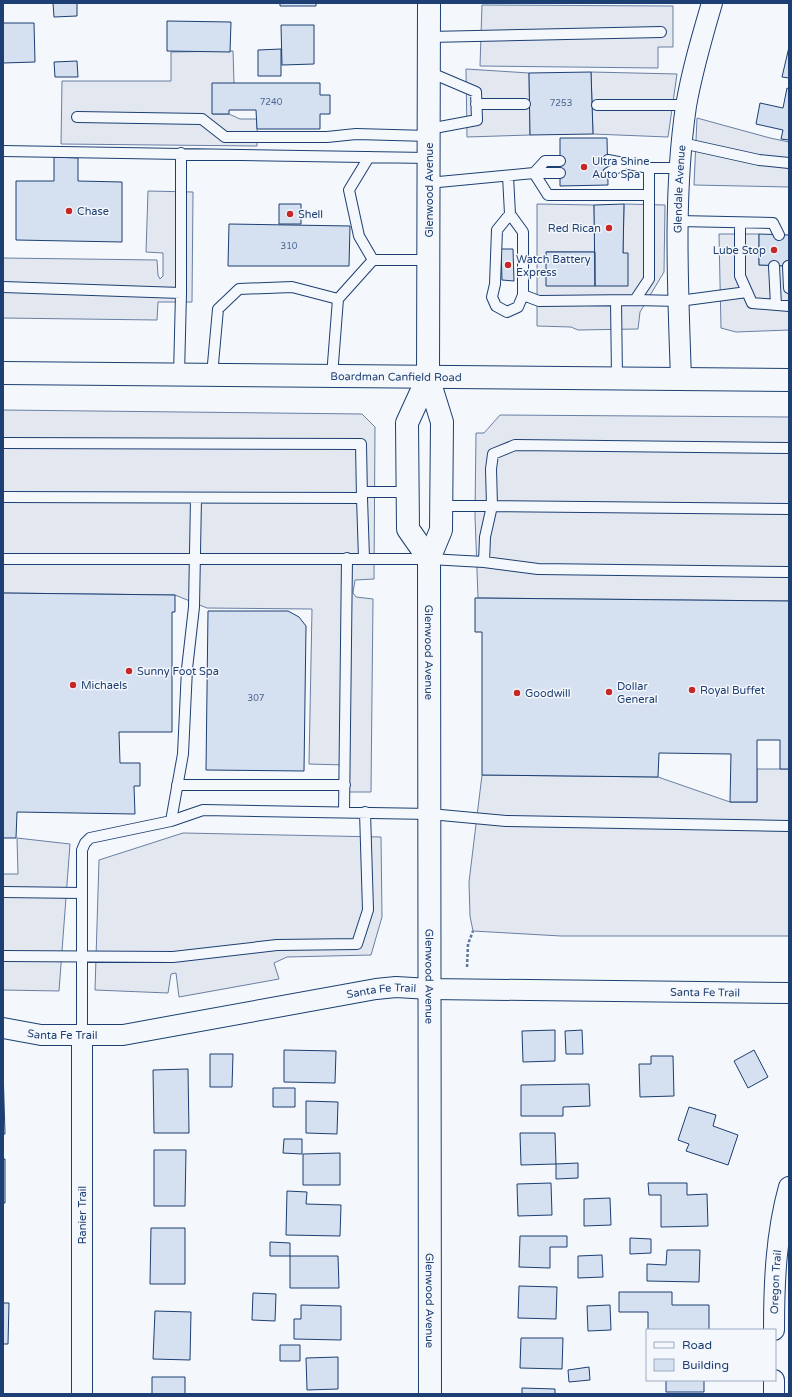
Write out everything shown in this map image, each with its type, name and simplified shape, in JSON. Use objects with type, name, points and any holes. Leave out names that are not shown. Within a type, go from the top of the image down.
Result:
[{"type":"street","name":"Glenwood Avenue","points":[[429,3],[428,376],[442,422],[442,530],[429,559],[430,1394]]},
{"type":"street","name":"Glendale Avenue","points":[[681,379],[677,236],[682,143],[686,106],[697,54],[712,3]]},
{"type":"street","name":"Boardman Canfield Road","points":[[3,373],[789,380]]},
{"type":"street","name":"Glenwood Avenue","points":[[428,376],[407,423],[407,492],[408,529],[429,559]]},
{"type":"street","name":"Santa Fe Trail","points":[[3,1028],[41,1035],[123,1035],[376,989],[396,987],[430,989],[789,993]]},
{"type":"street","name":"Ranier Trail","points":[[82,1035],[82,1394]]},
{"type":"street","name":"Oregon Trail","points":[[774,1329],[776,1263],[780,1232],[789,1188]]},
{"type":"street","points":[[774,1381],[774,1394]]},
{"type":"lane","points":[[429,37],[661,32]]},
{"type":"lane","points":[[77,117],[202,118],[225,137],[327,137],[356,134],[429,132],[477,120],[476,92],[429,72]]},
{"type":"lane","points":[[476,104],[525,104]]},
{"type":"lane","points":[[597,105],[686,106]]},
{"type":"lane","points":[[682,143],[759,160],[789,162]]},
{"type":"lane","points":[[3,151],[428,158]]},
{"type":"lane","points":[[179,375],[181,293],[181,153]]},
{"type":"lane","points":[[369,157],[349,190],[359,236],[373,260]]},
{"type":"lane","points":[[608,160],[649,168],[680,168]]},
{"type":"lane","points":[[534,173],[545,161],[560,161]]},
{"type":"lane","points":[[608,173],[624,164]]},
{"type":"lane","points":[[635,300],[649,279],[649,168]]},
{"type":"lane","points":[[428,183],[534,173],[560,173]]},
{"type":"lane","points":[[534,173],[548,195],[649,195]]},
{"type":"lane","points":[[508,176],[510,214],[523,232],[523,294],[518,307],[507,312],[496,306],[492,297],[495,284],[497,230],[510,214]]},
{"type":"lane","points":[[678,221],[773,223],[779,235]]},
{"type":"lane","points":[[740,222],[740,276],[752,303],[789,306]]},
{"type":"lane","points":[[332,376],[338,299],[373,260],[428,260]]},
{"type":"lane","points":[[774,266],[776,305]]},
{"type":"lane","points":[[788,266],[789,288]]},
{"type":"lane","points":[[3,286],[181,293]]},
{"type":"lane","points":[[212,375],[218,309],[239,288],[292,287],[338,299]]},
{"type":"lane","points":[[523,294],[539,301],[679,301],[747,292]]},
{"type":"lane","points":[[616,301],[617,378]]},
{"type":"lane","points":[[3,443],[361,444],[364,558]]},
{"type":"lane","points":[[484,562],[485,537],[492,506],[491,469],[493,454],[515,445],[789,448]]},
{"type":"lane","points":[[3,497],[196,498],[362,495],[407,492]]},
{"type":"lane","points":[[171,821],[183,754],[187,669],[194,607],[196,498]]},
{"type":"lane","points":[[442,506],[789,509]]},
{"type":"lane","points":[[344,812],[347,558]]},
{"type":"lane","points":[[3,559],[429,559],[484,562],[538,569],[789,572]]},
{"type":"lane","points":[[177,785],[345,785]]},
{"type":"lane","points":[[82,1035],[82,850],[85,843],[90,838],[171,821],[203,810],[430,814],[506,821],[789,826]]},
{"type":"lane","points":[[3,956],[173,957],[277,945],[357,944],[368,910],[365,812]]},
{"type":"lane","points":[[3,892],[82,893]]},
{"type":"path","points":[[467,967],[468,944],[473,931]]},
{"type":"shaded area","points":[[482,5],[673,6],[673,47],[658,47],[658,68],[480,66]]},
{"type":"shaded area","points":[[233,51],[234,83],[213,114],[229,114],[240,119],[257,119],[257,146],[61,144],[62,81],[171,81],[171,52]]},
{"type":"shaded area","points":[[466,69],[529,73],[530,135],[467,137]]},
{"type":"shaded area","points":[[591,72],[677,74],[668,137],[593,134]]},
{"type":"shaded area","points":[[697,118],[789,142],[789,187],[694,185]]},
{"type":"shaded area","points":[[148,191],[193,192],[192,302],[158,302],[157,320],[3,318],[3,258],[157,260],[158,275],[160,279],[163,276],[163,253],[146,252]]},
{"type":"shaded area","points":[[537,204],[594,205],[595,252],[546,252],[623,253],[624,204],[665,205],[664,272],[640,312],[638,329],[578,330],[571,327],[537,326]]},
{"type":"shaded area","points":[[719,234],[759,234],[759,265],[789,266],[789,330],[736,332],[721,328]]},
{"type":"shaded area","points":[[3,410],[362,414],[375,427],[374,579],[355,580],[353,593],[356,597],[373,599],[371,792],[344,792],[345,765],[309,764],[312,609],[207,608],[175,595],[3,593]]},
{"type":"shaded area","points":[[500,415],[789,417],[789,601],[478,598],[475,516],[476,433],[484,433]]},
{"type":"shaded area","points":[[757,769],[789,769],[789,936],[561,936],[473,931],[470,916],[469,882],[482,775],[658,777],[730,802],[757,802]]},
{"type":"shaded area","points":[[183,833],[381,837],[382,917],[371,955],[287,957],[274,963],[279,979],[179,997],[176,973],[171,974],[168,993],[95,990],[99,860]]},
{"type":"shaded area","points":[[17,838],[70,844],[59,991],[3,990],[3,874],[18,874]]},
{"type":"building","points":[[53,3],[77,3],[77,16],[54,17]]},
{"type":"building","points":[[280,3],[316,3],[316,6],[280,6]]},
{"type":"building","points":[[167,21],[231,22],[230,52],[167,51]]},
{"type":"building","points":[[3,23],[34,23],[35,62],[3,63]]},
{"type":"building","points":[[281,25],[314,25],[314,64],[282,65]]},
{"type":"building","points":[[789,47],[789,78],[782,77]]},
{"type":"building","points":[[281,49],[281,76],[258,76],[258,50]]},
{"type":"building","points":[[77,61],[78,77],[55,77],[54,62]]},
{"type":"building","points":[[591,72],[593,134],[530,135],[529,73]]},
{"type":"building","points":[[212,83],[320,83],[320,95],[330,95],[330,114],[320,114],[320,129],[257,129],[256,110],[229,110],[229,114],[212,114]]},
{"type":"building","points":[[787,88],[789,89],[789,140],[781,139],[783,130],[756,124],[760,103],[783,108]]},
{"type":"building","name":"Ultra Shine Auto Spa","points":[[560,138],[607,138],[608,185],[560,186]]},
{"type":"building","name":"Chase","points":[[54,157],[78,158],[78,181],[122,182],[122,242],[16,240],[16,181],[54,181]]},
{"type":"building","name":"Shell","points":[[279,204],[301,204],[301,224],[279,224]]},
{"type":"building","name":"Red Rican","points":[[624,204],[623,253],[628,253],[628,286],[595,286],[594,205]]},
{"type":"building","name":"Shell","points":[[229,224],[350,226],[349,266],[228,266]]},
{"type":"building","name":"Lube Stop","points":[[759,234],[789,235],[789,266],[759,265]]},
{"type":"building","name":"Watch Battery Express","points":[[501,249],[513,249],[514,281],[502,280]]},
{"type":"building","points":[[546,252],[595,252],[595,286],[546,286]]},
{"type":"building","points":[[3,593],[175,595],[175,612],[172,612],[172,732],[119,732],[120,763],[140,763],[140,786],[134,786],[135,814],[17,812],[16,838],[3,838]]},
{"type":"building","points":[[475,598],[789,601],[789,769],[780,769],[780,740],[757,740],[757,802],[730,802],[731,754],[659,753],[658,777],[482,775],[482,632],[475,632]]},
{"type":"building","points":[[208,611],[288,611],[299,617],[306,626],[304,771],[206,770]]},
{"type":"building","points":[[555,1030],[555,1061],[523,1062],[522,1031]]},
{"type":"building","points":[[582,1030],[583,1054],[566,1054],[565,1031]]},
{"type":"building","points":[[284,1050],[336,1051],[335,1083],[284,1082]]},
{"type":"building","points":[[754,1050],[768,1077],[748,1088],[734,1061]]},
{"type":"building","points":[[210,1054],[233,1054],[232,1087],[210,1087]]},
{"type":"building","points":[[651,1056],[673,1056],[674,1096],[640,1097],[639,1064],[651,1064]]},
{"type":"building","points":[[3,1069],[5,1134],[3,1134]]},
{"type":"building","points":[[188,1069],[189,1133],[154,1133],[153,1070]]},
{"type":"building","points":[[589,1084],[590,1106],[563,1107],[563,1116],[521,1116],[521,1085]]},
{"type":"building","points":[[273,1088],[295,1088],[295,1107],[273,1107]]},
{"type":"building","points":[[306,1101],[338,1102],[337,1134],[306,1133]]},
{"type":"building","points":[[689,1107],[716,1115],[713,1126],[738,1135],[728,1165],[686,1151],[689,1144],[678,1140]]},
{"type":"building","points":[[520,1133],[555,1133],[556,1164],[521,1165]]},
{"type":"building","points":[[284,1139],[302,1139],[302,1154],[283,1153]]},
{"type":"building","points":[[154,1150],[186,1150],[185,1206],[154,1206]]},
{"type":"building","points":[[340,1153],[340,1185],[303,1185],[303,1154]]},
{"type":"building","points":[[3,1159],[5,1159],[5,1203],[3,1203]]},
{"type":"building","points":[[578,1163],[578,1178],[556,1179],[556,1164]]},
{"type":"building","points":[[551,1183],[552,1215],[518,1216],[517,1184]]},
{"type":"building","points":[[648,1183],[687,1183],[687,1195],[707,1194],[708,1226],[661,1227],[661,1195],[649,1195]]},
{"type":"building","points":[[287,1191],[307,1192],[306,1204],[341,1205],[340,1236],[286,1235]]},
{"type":"building","points":[[610,1198],[611,1225],[584,1226],[584,1199]]},
{"type":"building","points":[[151,1228],[185,1228],[185,1284],[150,1284]]},
{"type":"building","points":[[520,1236],[567,1236],[567,1247],[550,1247],[550,1268],[519,1267]]},
{"type":"building","points":[[630,1238],[651,1239],[651,1253],[630,1254]]},
{"type":"building","points":[[270,1242],[290,1243],[290,1256],[270,1256]]},
{"type":"building","points":[[667,1250],[700,1250],[699,1282],[647,1281],[647,1264],[666,1265]]},
{"type":"building","points":[[602,1255],[603,1277],[578,1278],[578,1256]]},
{"type":"building","points":[[290,1256],[338,1256],[339,1288],[290,1288]]},
{"type":"building","points":[[519,1286],[557,1287],[556,1319],[518,1318]]},
{"type":"building","points":[[619,1292],[672,1292],[672,1305],[709,1305],[709,1329],[648,1329],[648,1312],[619,1312]]},
{"type":"building","points":[[253,1293],[276,1294],[275,1321],[252,1320]]},
{"type":"building","points":[[3,1303],[9,1303],[8,1344],[3,1344]]},
{"type":"building","points":[[301,1305],[341,1306],[341,1340],[294,1339],[294,1319],[301,1319]]},
{"type":"building","points":[[610,1305],[611,1330],[588,1331],[587,1306]]},
{"type":"building","points":[[155,1311],[191,1312],[190,1360],[153,1359]]},
{"type":"building","points":[[521,1338],[563,1338],[562,1369],[520,1368]]},
{"type":"building","points":[[280,1345],[300,1345],[300,1361],[280,1361]]},
{"type":"building","points":[[338,1357],[338,1389],[307,1390],[306,1358]]},
{"type":"building","points":[[589,1367],[590,1380],[569,1382],[568,1370]]},
{"type":"building","points":[[152,1377],[185,1377],[185,1394],[152,1394]]},
{"type":"building","points":[[666,1381],[704,1381],[704,1392],[666,1392]]},
{"type":"building","points":[[522,1388],[555,1389],[555,1394],[522,1394]]},
{"type":"place","name":"Ultra Shine Auto Spa","points":[[584,167]]},
{"type":"place","name":"Chase","points":[[69,211]]},
{"type":"place","name":"Shell","points":[[290,214]]},
{"type":"place","name":"Red Rican","points":[[609,228]]},
{"type":"place","name":"Lube Stop","points":[[774,250]]},
{"type":"place","name":"Watch Battery Express","points":[[508,265]]},
{"type":"place","name":"Sunny Foot Spa","points":[[129,671]]},
{"type":"place","name":"Michaels","points":[[73,685]]},
{"type":"place","name":"Royal Buffet","points":[[692,690]]},
{"type":"place","name":"Dollar General","points":[[609,692]]},
{"type":"place","name":"Goodwill","points":[[517,693]]}]
